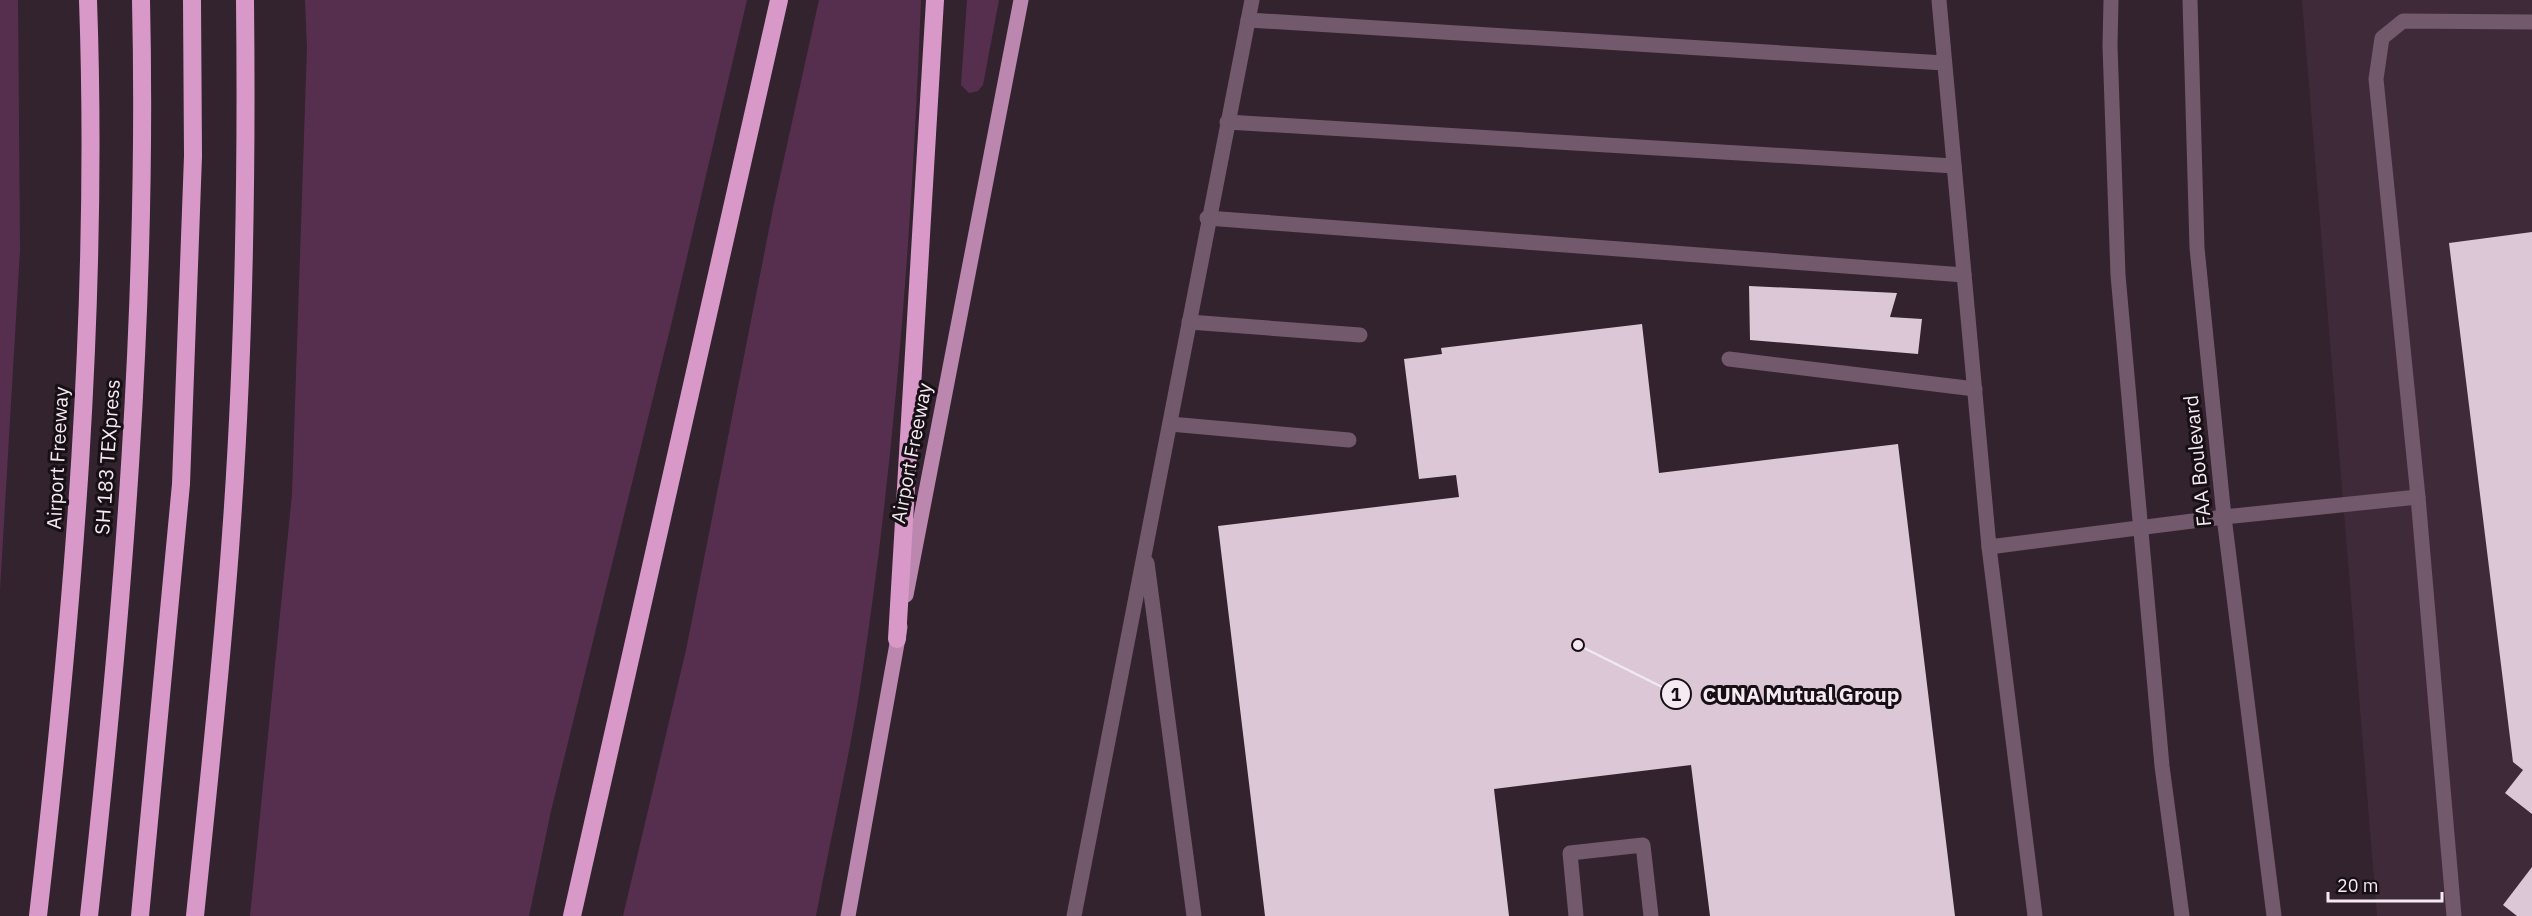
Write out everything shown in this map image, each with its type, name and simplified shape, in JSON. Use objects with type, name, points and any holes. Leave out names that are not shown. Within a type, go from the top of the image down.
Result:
[{"type":"highway","name":"Airport Freeway","points":[[38,916],[63,698],[76,531],[87,258],[88,0]]},
{"type":"highway","name":"SH 183 TEXpress","points":[[89,916],[106,756],[133,417],[141,251],[141,0]]},
{"type":"highway","points":[[140,916],[181,484],[193,156],[192,0]]},
{"type":"highway","points":[[195,916],[216,711],[232,511],[244,232],[245,0]]},
{"type":"highway","points":[[572,916],[779,0]]},
{"type":"highway","points":[[897,639],[935,0]]},
{"type":"main road","name":"Airport Freeway","points":[[848,916],[897,639],[1022,0]]},
{"type":"street","points":[[1074,916],[1190,322],[1207,218],[1252,0]]},
{"type":"street","points":[[1939,0],[1989,547],[2035,916]]},
{"type":"street","points":[[2111,0],[2110,46],[2118,275],[2162,766],[2182,916]]},
{"type":"street","name":"FAA Boulevard","points":[[2190,0],[2197,248],[2224,517],[2274,916]]},
{"type":"street","points":[[1248,20],[1944,63]]},
{"type":"street","points":[[2454,916],[2418,497],[2376,79],[2382,38],[2403,21],[2532,22]]},
{"type":"street","points":[[1227,122],[1954,166]]},
{"type":"street","points":[[1207,218],[1964,275]]},
{"type":"street","points":[[1190,322],[1360,335]]},
{"type":"street","points":[[1729,358],[1975,389]]},
{"type":"street","points":[[1170,424],[1349,440]]},
{"type":"street","points":[[1989,547],[2224,517],[2418,497]]},
{"type":"street","points":[[1145,549],[1194,916]]},
{"type":"street","points":[[1576,916],[1569,852],[1643,844],[1651,916]]},
{"type":"shaded area","points":[[0,0],[18,0],[20,250],[0,590]]},
{"type":"shaded area","points":[[305,0],[747,0],[672,321],[551,811],[529,916],[250,916],[292,494],[307,47]]},
{"type":"shaded area","points":[[819,0],[921,0],[907,259],[883,517],[860,688],[816,916],[623,916],[686,650],[774,204]]},
{"type":"shaded area","points":[[967,0],[999,0],[983,85],[978,91],[969,93],[961,85]]},
{"type":"shaded area","points":[[2302,0],[2532,0],[2532,916],[2377,916]]},
{"type":"building","points":[[2532,232],[2532,814],[2505,793],[2523,770],[2513,762],[2449,243]]},
{"type":"building","points":[[1749,286],[1897,293],[1890,317],[1922,319],[1918,354],[1750,340]]},
{"type":"building","points":[[1642,324],[1659,473],[1898,444],[1955,916],[1710,916],[1691,765],[1494,789],[1509,916],[1265,916],[1218,526],[1459,497],[1456,475],[1419,479],[1404,359],[1442,354],[1441,348]]},
{"type":"building","points":[[2532,867],[2532,916],[2517,916],[2503,905]]},
{"type":"place","name":"CUNA Mutual Group","points":[[1578,645]]}]
